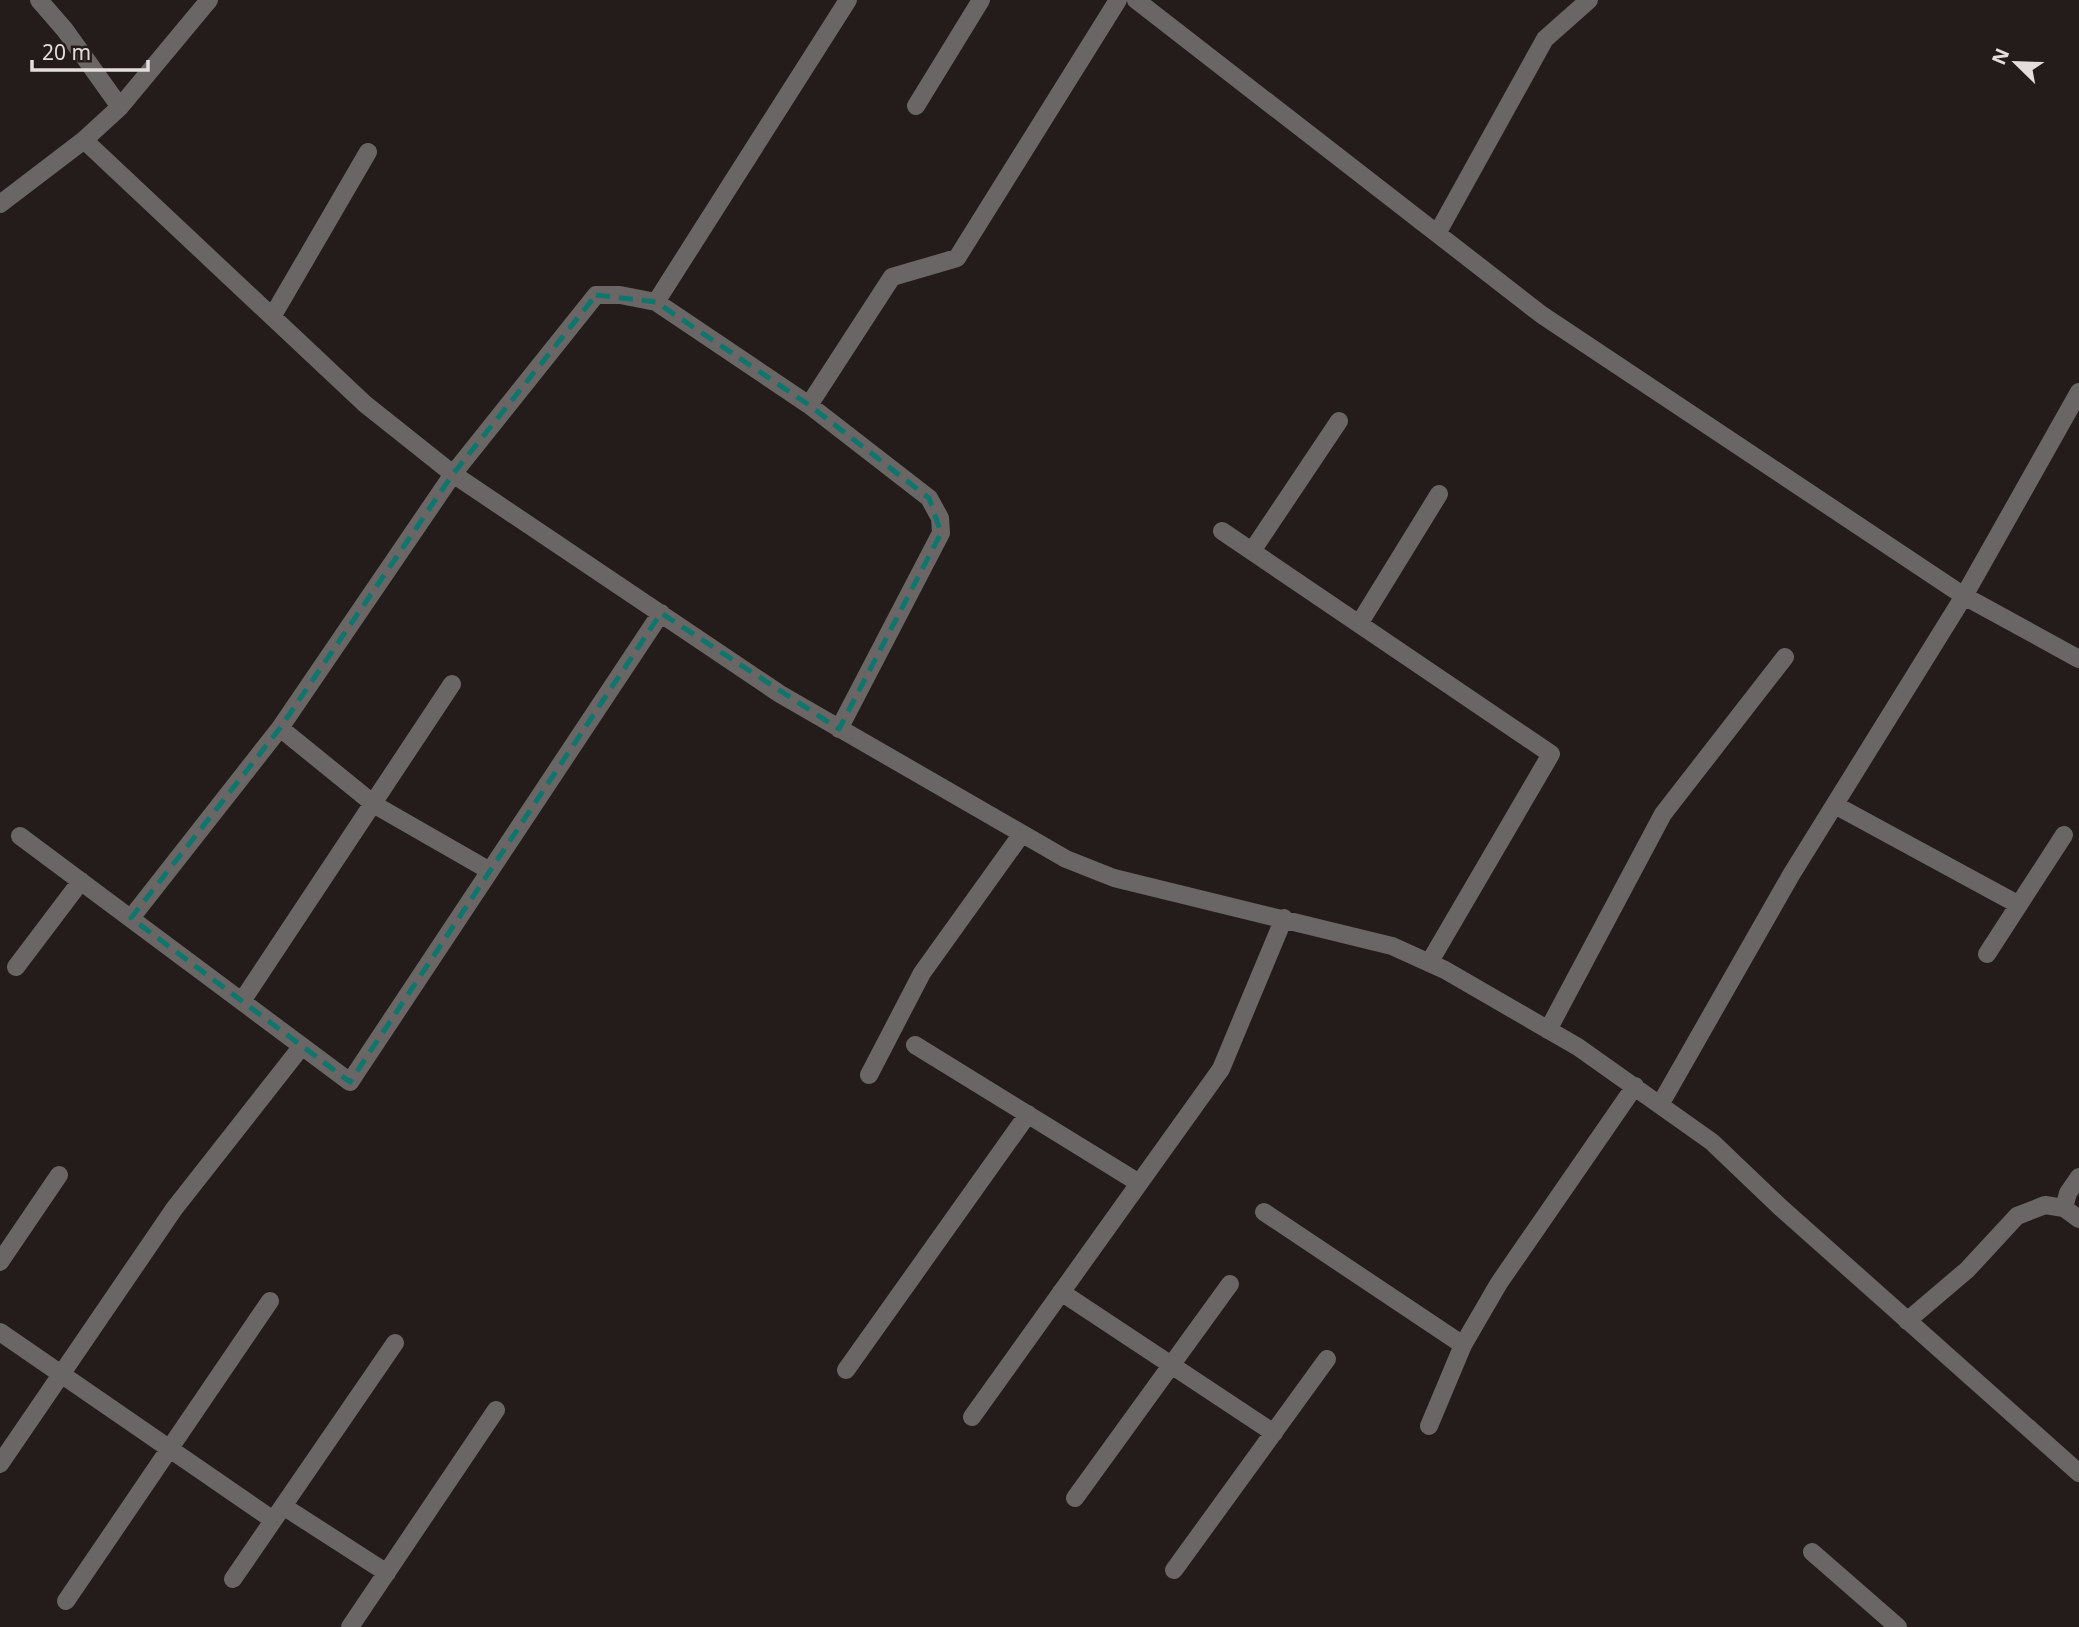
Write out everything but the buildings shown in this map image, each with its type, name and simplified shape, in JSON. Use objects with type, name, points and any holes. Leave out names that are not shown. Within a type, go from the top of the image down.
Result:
[{"type":"street","points":[[39,0],[65,30],[120,107]]},
{"type":"street","points":[[0,204],[84,140],[120,107],[209,0]]},
{"type":"street","points":[[656,302],[848,0]]},
{"type":"street","points":[[916,106],[981,0]]},
{"type":"street","points":[[809,405],[892,277],[957,258],[1118,0]]},
{"type":"street","points":[[1136,0],[1542,315],[1964,596],[2079,659]]},
{"type":"street","points":[[1438,232],[1545,39],[1589,0]]},
{"type":"street","points":[[84,140],[365,404],[453,474],[780,694],[1066,859],[1114,878],[1392,946],[1429,963],[1548,1030],[1661,1103],[1712,1142],[1907,1321],[2079,1473]]},
{"type":"street","points":[[272,317],[368,152]]},
{"type":"street","points":[[131,918],[280,728],[453,474],[596,295],[620,295],[656,302],[809,405],[929,498],[940,518],[941,533],[839,729]]},
{"type":"street","points":[[1661,1103],[1835,804],[1964,596],[2079,392]]},
{"type":"street","points":[[1252,551],[1339,421]]},
{"type":"street","points":[[1359,624],[1439,494]]},
{"type":"street","points":[[1222,531],[1551,754],[1429,963]]},
{"type":"street","points":[[20,836],[350,1082],[660,613]]},
{"type":"street","points":[[1548,1030],[1663,814],[1785,657]]},
{"type":"street","points":[[242,1001],[375,805],[452,684]]},
{"type":"street","points":[[280,728],[375,805],[491,871]]},
{"type":"street","points":[[1835,804],[2019,905]]},
{"type":"street","points":[[869,1075],[922,973],[1021,835]]},
{"type":"street","points":[[1987,954],[2064,835]]},
{"type":"street","points":[[16,967],[81,881]]},
{"type":"street","points":[[972,1417],[1221,1069],[1284,918]]},
{"type":"street","points":[[915,1045],[1139,1183]]},
{"type":"street","points":[[0,1464],[174,1209],[302,1046]]},
{"type":"street","points":[[1429,1426],[1463,1345],[1499,1283],[1635,1086]]},
{"type":"street","points":[[846,1370],[1028,1114]]},
{"type":"street","points":[[0,1262],[60,1175]]},
{"type":"street","points":[[2064,1208],[2068,1193],[2079,1177]]},
{"type":"street","points":[[1907,1321],[1966,1270],[2017,1216],[2045,1205],[2064,1208],[2079,1219]]},
{"type":"street","points":[[1264,1212],[1463,1345]]},
{"type":"street","points":[[1075,1498],[1230,1284]]},
{"type":"street","points":[[1061,1292],[1274,1433]]},
{"type":"street","points":[[66,1601],[270,1301]]},
{"type":"street","points":[[0,1332],[170,1450],[387,1573]]},
{"type":"street","points":[[233,1579],[395,1343]]},
{"type":"street","points":[[1174,1570],[1327,1359]]},
{"type":"street","points":[[350,1627],[496,1410]]},
{"type":"street","points":[[1812,1552],[1898,1627]]},
{"type":"highlighted area","points":[[596,295],[656,302],[809,405],[929,498],[941,533],[839,729],[661,613],[350,1082],[131,918],[280,728],[453,474]]}]
